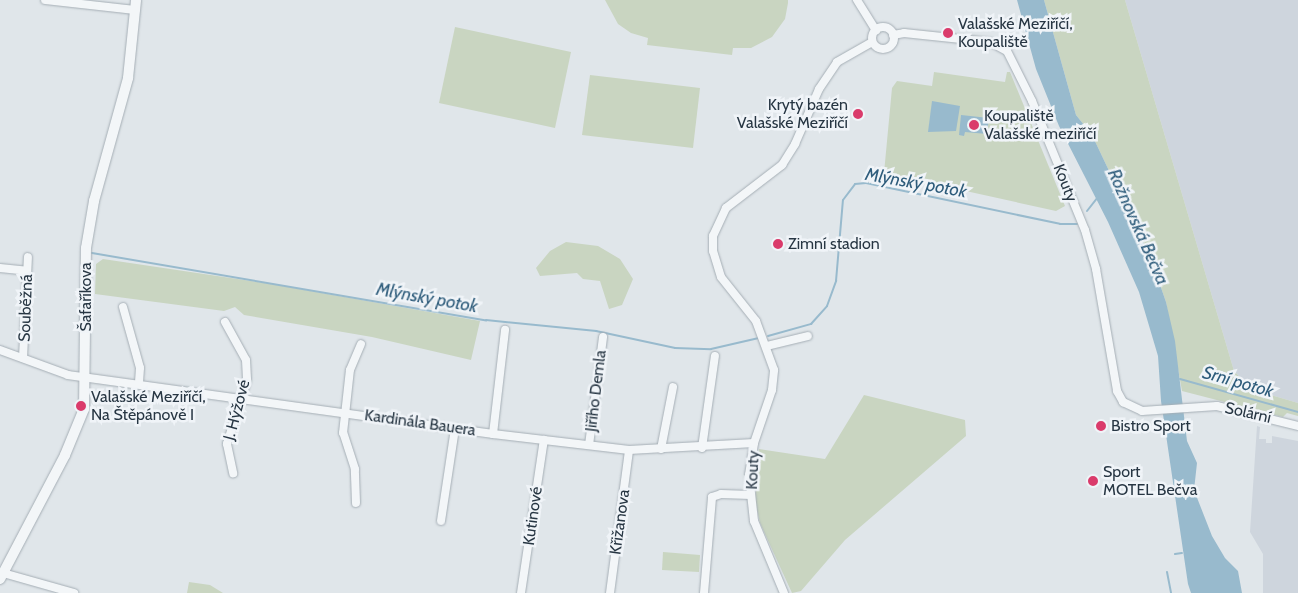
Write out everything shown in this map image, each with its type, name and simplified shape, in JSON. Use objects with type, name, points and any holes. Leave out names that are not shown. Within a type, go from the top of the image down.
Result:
[{"type":"street","points":[[45,0],[136,5]]},
{"type":"street","points":[[857,0],[876,30],[872,42],[877,48],[886,49],[893,44],[894,35]]},
{"type":"street","name":"Šafaříkova","points":[[1,576],[75,434],[84,409],[87,377],[85,275],[88,231],[127,86],[136,5]]},
{"type":"street","name":"Kouty","points":[[876,30],[888,28],[894,35],[904,33],[990,42],[1007,51],[1032,101],[1088,241],[1119,396],[1135,410],[1154,411],[1197,407]]},
{"type":"street","name":"Kouty","points":[[784,593],[754,521],[750,475],[754,444],[774,380],[767,346],[756,321],[721,278],[715,265],[713,236],[718,221],[738,198],[782,165],[795,144],[819,89],[837,62],[872,42]]},
{"type":"street","name":"Souběžná","points":[[23,358],[28,257]]},
{"type":"street","points":[[0,268],[27,271]]},
{"type":"street","points":[[123,307],[140,368],[139,384]]},
{"type":"street","name":"J. Hýžové","points":[[224,322],[246,360],[247,380],[243,399],[231,421],[226,444],[233,473]]},
{"type":"street","points":[[494,434],[505,330]]},
{"type":"street","points":[[767,346],[808,336]]},
{"type":"street","name":"Jiřího Demla","points":[[589,445],[603,337]]},
{"type":"street","points":[[356,503],[355,469],[343,433],[350,370],[361,344]]},
{"type":"street","name":"Kardinála Bauera","points":[[0,350],[61,373],[494,434],[629,450],[702,448],[754,444]]},
{"type":"street","points":[[702,448],[715,356]]},
{"type":"street","points":[[661,449],[673,387]]},
{"type":"street","name":"Solární","points":[[1197,407],[1217,406],[1298,426]]},
{"type":"street","points":[[441,521],[455,428]]},
{"type":"street","name":"Kutinové","points":[[521,593],[544,440]]},
{"type":"street","name":"Křižanova","points":[[610,593],[629,450]]},
{"type":"street","points":[[704,593],[712,497],[721,494],[751,495]]},
{"type":"street","points":[[1,576],[74,593]]},
{"type":"shaded area","points":[[1125,0],[1298,0],[1298,403],[1251,389],[1234,371]]},
{"type":"shaded area","points":[[1257,426],[1260,427],[1259,439],[1266,439],[1266,443],[1272,443],[1272,436],[1298,441],[1298,593],[1263,593],[1263,554],[1250,532]]},
{"type":"green space","points":[[605,0],[788,0],[788,3],[785,19],[772,37],[751,48],[733,48],[732,55],[647,45],[648,38],[631,33],[618,24]]},
{"type":"green space","points":[[1044,0],[1125,0],[1234,371],[1251,389],[1298,403],[1298,416],[1287,413],[1283,417],[1182,391],[1166,302],[1151,259],[1092,135],[1076,115]]},
{"type":"green space","points":[[455,27],[571,52],[555,128],[439,103]]},
{"type":"green space","points":[[934,72],[1005,82],[1007,72],[1010,72],[1065,206],[1056,211],[884,173],[892,88],[897,81],[932,86]]},
{"type":"green space","points":[[590,75],[700,88],[693,148],[582,135]]},
{"type":"green space","points":[[566,242],[598,246],[620,259],[633,279],[622,305],[609,309],[600,281],[583,279],[577,273],[540,276],[536,268],[550,251]]},
{"type":"green space","points":[[103,259],[271,284],[480,321],[471,360],[372,337],[244,315],[235,307],[224,311],[95,294],[96,264]]},
{"type":"green space","points":[[864,395],[965,420],[966,436],[845,540],[801,591],[792,593],[760,523],[755,501],[759,449],[825,459]]},
{"type":"green space","points":[[663,552],[700,555],[699,572],[662,570]]},
{"type":"green space","points":[[189,582],[210,585],[223,593],[187,593]]},
{"type":"water","points":[[1017,0],[1044,0],[1076,115],[1092,135],[1151,259],[1166,302],[1175,341],[1187,441],[1197,463],[1194,490],[1212,536],[1225,558],[1238,571],[1242,593],[1191,593],[1188,584],[1161,401],[1158,356],[1139,292],[1108,222],[1059,126],[1036,69]]},
{"type":"water","points":[[932,101],[960,106],[956,131],[928,132]]},
{"type":"water","name":"Koupaliště Valašské meziříčí","points":[[961,115],[989,118],[987,134],[965,132],[964,136],[959,135]]},
{"type":"waterway","name":"Mlýnský potok","points":[[768,336],[811,324],[827,306],[836,281],[843,200],[855,184],[866,183],[1060,224],[1077,224]]},
{"type":"waterway","name":"Mlýnský potok","points":[[1087,211],[1098,197]]},
{"type":"waterway","name":"Mlýnský potok","points":[[92,253],[486,320],[596,331],[675,348],[711,349],[759,338]]},
{"type":"waterway","name":"Srní potok","points":[[1180,379],[1298,412]]},
{"type":"waterway","points":[[1175,554],[1182,553]]},
{"type":"waterway","points":[[1167,572],[1171,593]]},
{"type":"place","name":"Valašské Meziříčí, Koupaliště","points":[[948,33]]},
{"type":"place","name":"Krytý bazén Valašské Meziříčí","points":[[858,114]]},
{"type":"place","name":"Koupaliště Valašské meziříčí","points":[[974,125]]},
{"type":"place","name":"Zimní stadion","points":[[778,244]]},
{"type":"place","name":"Valašské Meziříčí, Na Štěpánově I","points":[[81,406]]},
{"type":"place","name":"Bistro Sport","points":[[1101,426]]},
{"type":"place","name":"Sport MOTEL Bečva","points":[[1093,481]]},
{"type":"water label","name":"Rožnovská Bečva","points":[[1138,227]]}]
